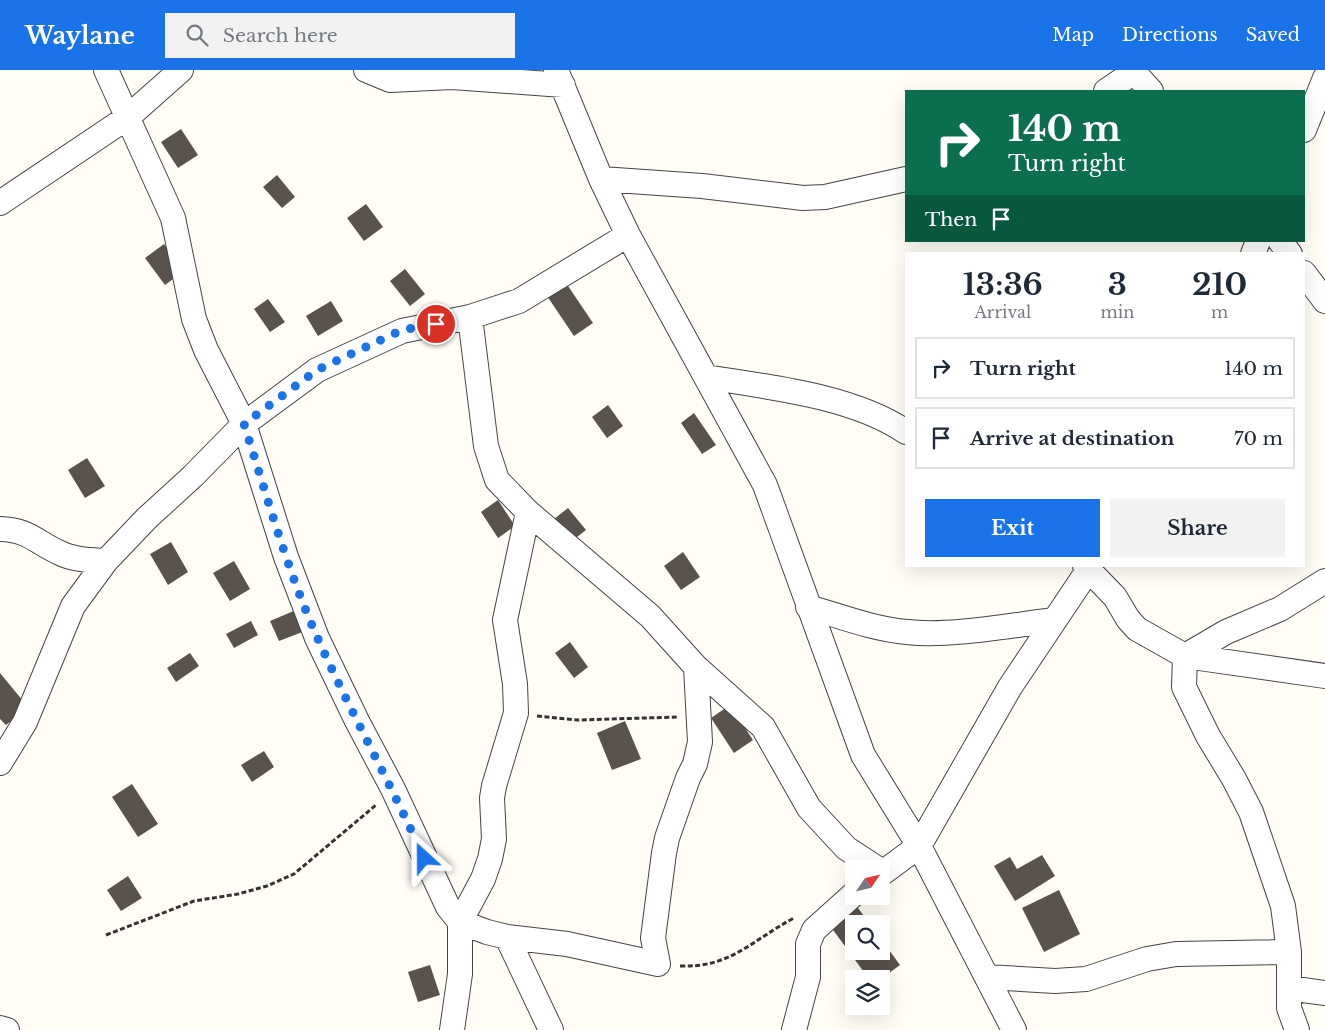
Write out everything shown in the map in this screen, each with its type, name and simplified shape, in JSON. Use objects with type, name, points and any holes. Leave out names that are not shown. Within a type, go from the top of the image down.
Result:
[{"type":"street","points":[[106,70],[173,218],[194,319],[201,338],[244,424],[286,557],[317,638],[357,721],[393,789],[440,892],[460,922],[507,937],[567,944],[658,964],[653,938],[664,853],[667,838],[688,778],[695,764],[700,742],[696,667]]},
{"type":"street","points":[[4,194],[128,116],[181,70]]},
{"type":"street","points":[[366,70],[390,80],[452,77],[560,77],[601,179],[628,235],[765,485],[863,755],[919,846],[1014,1030]]},
{"type":"street","points":[[1107,90],[1133,71],[1150,90]]},
{"type":"street","points":[[1305,128],[1325,78]]},
{"type":"street","points":[[601,179],[702,186],[803,198],[825,197],[905,179]]},
{"type":"street","points":[[0,763],[26,722],[73,606],[106,562],[147,518],[193,476],[244,424],[317,370],[402,330],[470,317],[519,301],[628,235]]},
{"type":"street","points":[[1281,242],[1288,252]]},
{"type":"street","points":[[1305,273],[1325,301]]},
{"type":"street","points":[[470,317],[486,446],[497,480],[528,512],[650,616],[696,667],[763,727],[809,808],[832,836],[864,860]]},
{"type":"street","points":[[706,376],[794,391],[881,417],[905,431]]},
{"type":"street","points":[[452,1030],[460,974],[460,922],[483,879],[490,859],[494,838],[492,798],[494,786],[516,713],[515,684],[504,620],[528,512]]},
{"type":"street","points":[[0,529],[26,532],[59,553],[71,558],[106,562]]},
{"type":"street","points":[[890,865],[919,846],[1010,687],[1088,567],[1115,597],[1128,619],[1137,629],[1185,656],[1325,676]]},
{"type":"street","points":[[1185,656],[1226,632],[1280,610],[1325,581]]},
{"type":"street","points":[[808,607],[884,629],[909,633],[934,633],[1055,620]]},
{"type":"street","points":[[1185,656],[1184,687],[1208,736],[1234,778],[1251,812],[1283,906],[1289,952],[1289,1008],[1297,1030]]},
{"type":"street","points":[[792,1028],[808,977],[808,944],[814,930],[845,901]]},
{"type":"street","points":[[507,937],[551,1030]]},
{"type":"street","points":[[987,977],[1055,981],[1086,979],[1147,959],[1176,954],[1289,952]]},
{"type":"street","points":[[1289,988],[1325,993]]},
{"type":"street","points":[[0,1028],[7,1030]]},
{"type":"path","points":[[516,713],[578,720],[699,716]]},
{"type":"path","points":[[106,935],[184,904],[238,894],[267,886],[294,874],[357,823],[393,789]]},
{"type":"path","points":[[658,964],[697,967],[712,965],[747,947],[798,915],[831,913]]},
{"type":"building","points":[[181,129],[198,155],[178,168],[161,142]]},
{"type":"building","points":[[277,175],[295,197],[282,208],[263,187]]},
{"type":"building","points":[[366,204],[383,227],[364,241],[347,218]]},
{"type":"building","points":[[164,244],[184,271],[165,285],[145,258]]},
{"type":"building","points":[[405,269],[425,294],[410,306],[390,281]]},
{"type":"building","points":[[564,280],[593,323],[574,336],[545,293]]},
{"type":"building","points":[[268,299],[285,322],[270,332],[254,309]]},
{"type":"building","points":[[331,301],[343,321],[318,336],[306,316]]},
{"type":"building","points":[[608,405],[623,426],[607,438],[592,417]]},
{"type":"building","points":[[694,413],[716,445],[702,454],[681,423]]},
{"type":"building","points":[[87,458],[105,486],[85,498],[68,470]]},
{"type":"building","points":[[498,500],[515,526],[498,538],[481,512]]},
{"type":"building","points":[[568,508],[586,530],[572,541],[554,519]]},
{"type":"building","points":[[171,542],[188,572],[168,585],[150,554]]},
{"type":"building","points":[[683,552],[700,577],[681,590],[664,566]]},
{"type":"building","points":[[234,561],[250,589],[230,601],[213,573]]},
{"type":"building","points":[[296,610],[305,631],[279,641],[270,621]]},
{"type":"building","points":[[251,621],[258,635],[234,648],[226,634]]},
{"type":"building","points":[[570,642],[588,667],[574,678],[555,653]]},
{"type":"building","points":[[190,653],[199,666],[176,682],[167,668]]},
{"type":"building","points":[[0,673],[28,707],[6,725],[0,719]]},
{"type":"building","points":[[730,705],[753,740],[734,753],[711,718]]},
{"type":"building","points":[[625,721],[641,759],[612,770],[597,733]]},
{"type":"building","points":[[264,751],[274,767],[252,782],[241,765]]},
{"type":"building","points":[[132,784],[158,824],[138,837],[112,797]]},
{"type":"building","points":[[1042,855],[1055,876],[1015,901],[994,866],[1010,857],[1017,869]]},
{"type":"building","points":[[128,876],[142,898],[121,911],[107,890]]},
{"type":"building","points":[[1059,890],[1080,934],[1044,952],[1022,908]]},
{"type":"building","points":[[854,905],[856,905],[863,915],[845,915],[845,946],[828,923]]},
{"type":"building","points":[[890,951],[900,965],[890,972],[890,970],[862,970],[855,960],[890,960]]},
{"type":"building","points":[[430,965],[440,995],[418,1002],[408,972]]},
{"type":"route","points":[[424,858],[393,789],[357,721],[317,638],[286,557],[244,424],[317,370],[402,330],[436,324]]}]
